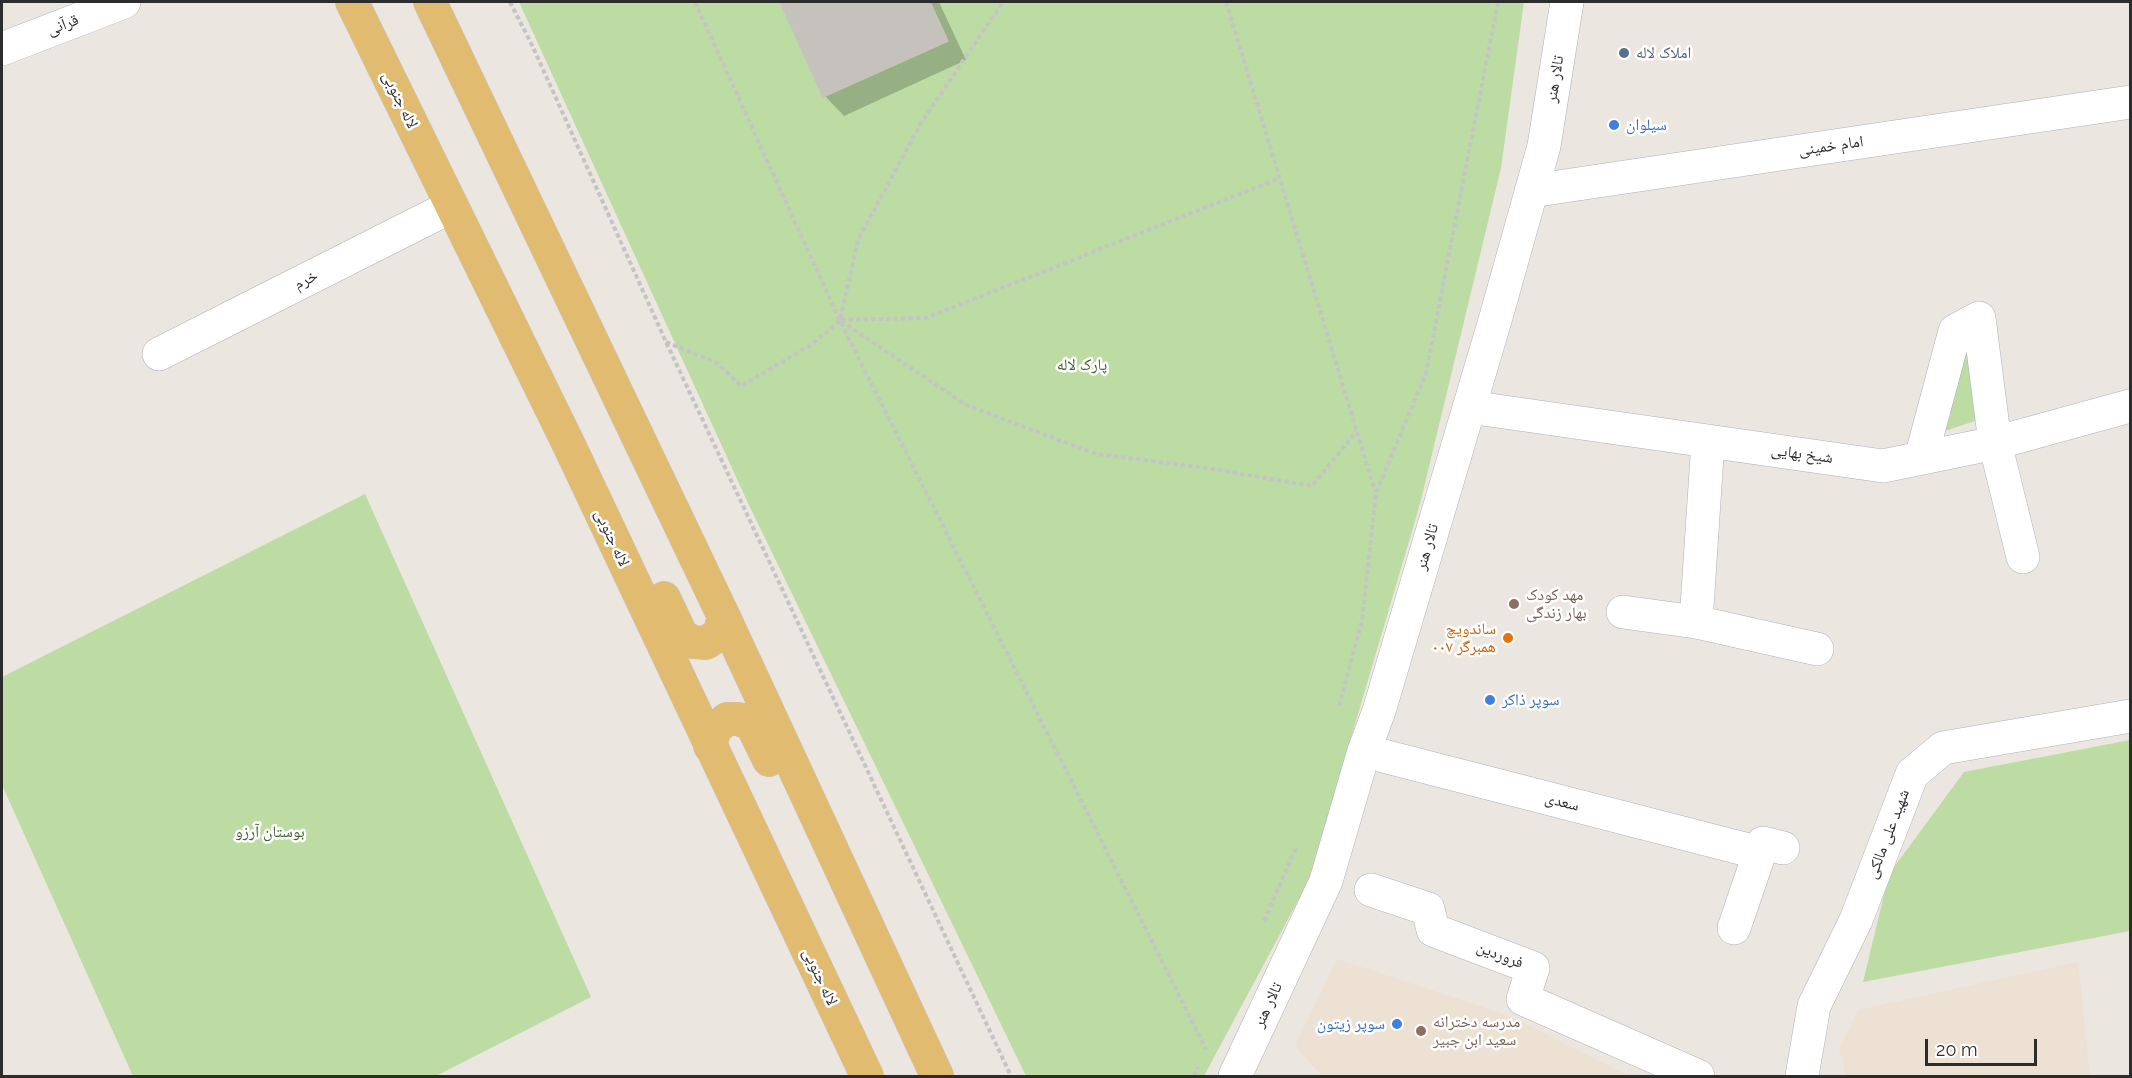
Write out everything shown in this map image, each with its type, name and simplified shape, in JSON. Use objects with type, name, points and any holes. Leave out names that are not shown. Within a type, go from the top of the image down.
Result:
[{"type":"main road","name":"لاله جنوبی","points":[[352,2],[492,288],[867,1077]]},
{"type":"main road","points":[[437,8],[724,617],[937,1077]]},
{"type":"main road","points":[[492,288],[523,301],[682,636],[693,642],[706,643],[719,634],[724,617]]},
{"type":"main road","points":[[710,746],[715,729],[727,719],[739,719],[752,725],[897,1038],[937,1077]]},
{"type":"street","name":"قرآنی","points":[[2,50],[124,2]]},
{"type":"street","name":"تالار هنر","points":[[1235,1077],[1326,881],[1364,751],[1379,711],[1544,146],[1567,2]]},
{"type":"street","name":"امام خمینی","points":[[1531,191],[2130,102]]},
{"type":"street","name":"خرم","points":[[159,354],[452,206]]},
{"type":"street","points":[[1921,458],[1955,331],[1979,318],[1995,443],[2024,557]]},
{"type":"street","name":"شیخ بهایی","points":[[1469,407],[1883,466],[1995,443],[2130,406]]},
{"type":"street","points":[[1696,622],[1708,441]]},
{"type":"street","points":[[1623,612],[1696,622],[1817,649]]},
{"type":"street","name":"شهید علی مالکی","points":[[1802,1077],[1814,1006],[1856,920],[1912,774],[1943,748],[2130,716]]},
{"type":"street","name":"سعدی","points":[[1364,751],[1771,851],[1734,928]]},
{"type":"street","name":"فروردین","points":[[1371,890],[1428,909],[1433,930],[1533,968],[1523,999],[1698,1077]]},
{"type":"path","points":[[510,2],[532,45],[666,342],[1011,1077]]},
{"type":"path","points":[[695,2],[840,321],[1207,1050]]},
{"type":"path","points":[[840,321],[858,240],[921,123],[1003,2]]},
{"type":"path","points":[[1226,2],[1376,493]]},
{"type":"path","points":[[1339,710],[1362,621],[1376,493],[1426,373],[1498,2]]},
{"type":"path","points":[[666,342],[717,363],[741,386],[811,345],[840,321],[926,318],[1280,178]]},
{"type":"path","points":[[840,321],[966,405],[1096,454],[1207,468],[1312,486],[1357,431]]},
{"type":"path","points":[[1261,929],[1298,842]]},
{"type":"path","points":[[1194,1077],[1211,1041]]},
{"type":"shaded area","name":"مدرسه دخترانه سعید ابن جبیر","points":[[1337,959],[1510,1016],[1629,1076],[1322,1076],[1295,1046]]},
{"type":"shaded area","points":[[2078,962],[2090,1076],[1846,1076],[1839,1049],[1858,1010]]},
{"type":"green space","name":"پارک لاله","points":[[519,2],[1524,2],[1501,168],[1420,504],[1309,880],[1204,1076],[1026,1076],[747,501]]},
{"type":"green space","points":[[1974,336],[1981,419],[1939,433],[1964,339]]},
{"type":"green space","name":"بوستان آرزو","points":[[365,494],[591,997],[436,1076],[133,1076],[2,785],[2,677]]},
{"type":"green space","points":[[2130,740],[2130,931],[1863,982],[1889,874],[1964,772]]},
{"type":"building","points":[[780,2],[930,2],[948,41],[823,97]]},
{"type":"place","name":"املاک لاله","points":[[1624,53]]},
{"type":"place","name":"سیلوان","points":[[1614,125]]},
{"type":"place","name":"مهد کودک بهار زندگی","points":[[1514,604]]},
{"type":"place","name":"ساندویچ همبرگر ۰۰۷","points":[[1508,638]]},
{"type":"place","name":"سوپر ذاکر","points":[[1490,700]]},
{"type":"place","name":"سوپر زیتون","points":[[1397,1024]]},
{"type":"place","name":"مدرسه دخترانه سعید ابن جبیر","points":[[1421,1031]]}]
